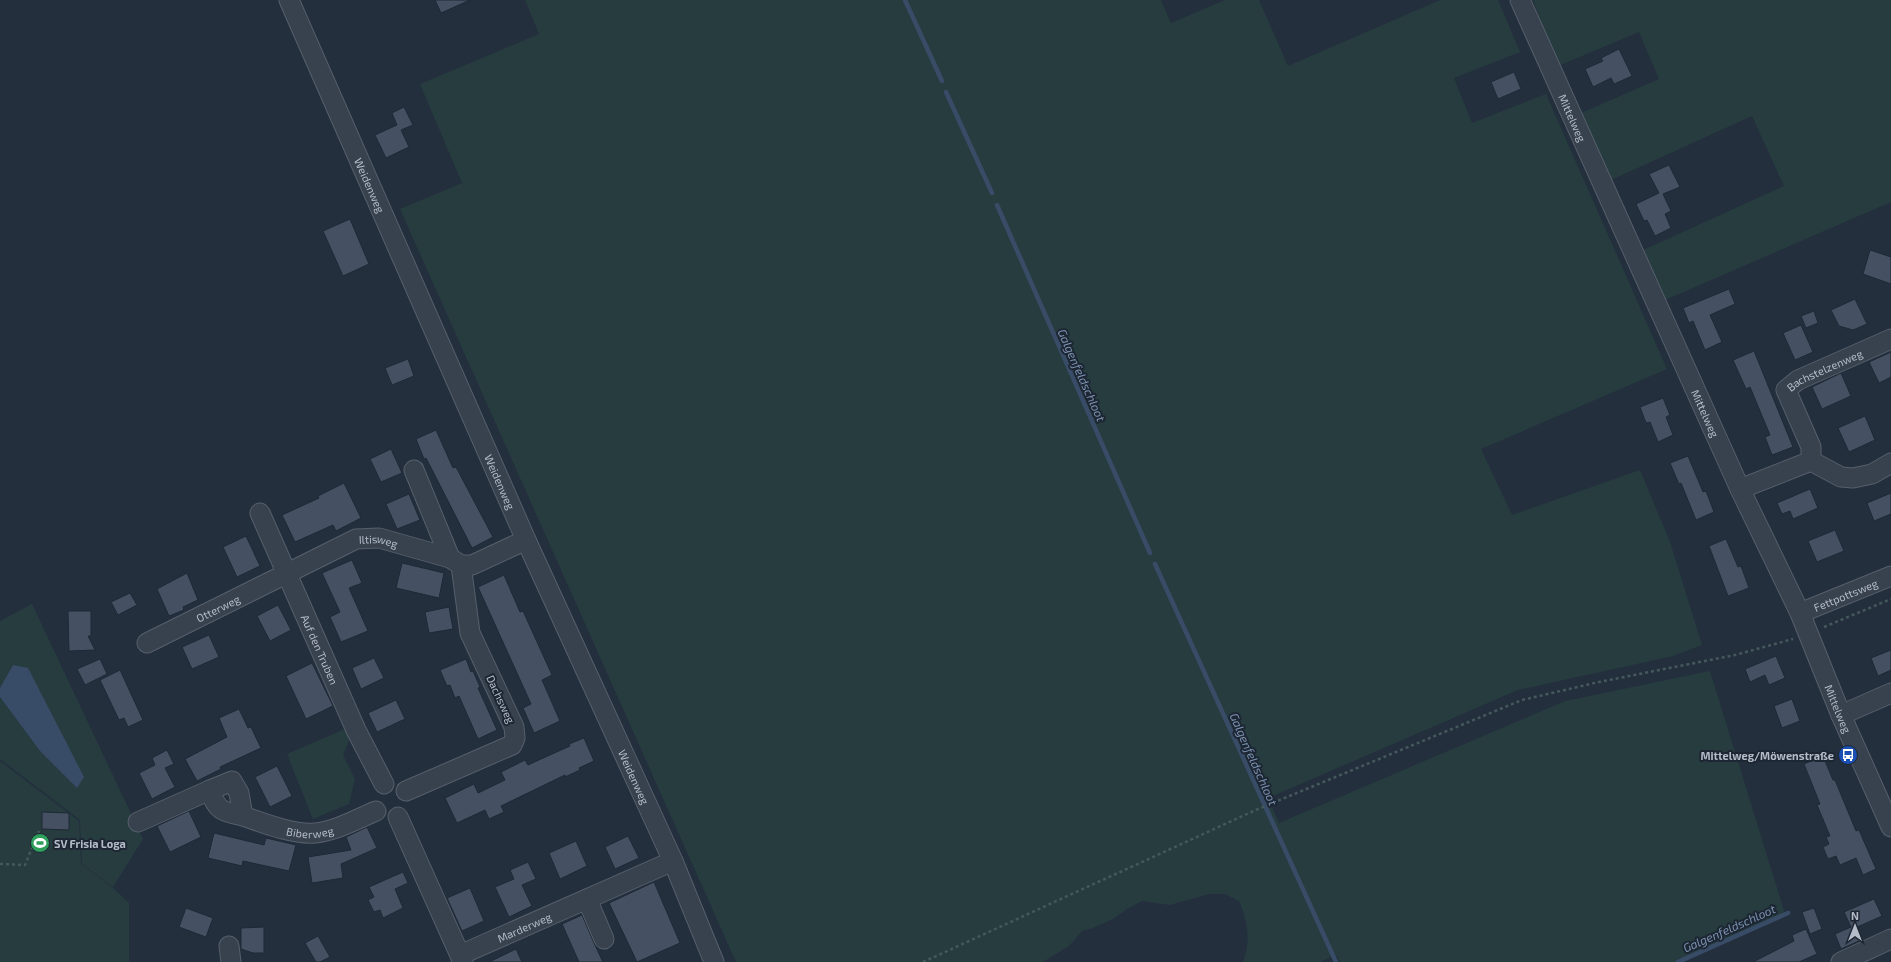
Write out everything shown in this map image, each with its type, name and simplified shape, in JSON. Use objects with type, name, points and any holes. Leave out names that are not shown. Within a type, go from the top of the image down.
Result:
[{"type":"street","name":"Weidenweg","points":[[289,0],[526,540],[673,861],[714,962]]},
{"type":"street","name":"Mittelweg","points":[[1520,0],[1740,489],[1809,633],[1841,715],[1891,827]]},
{"type":"street","name":"Bachstelzenweg","points":[[1811,462],[1811,447],[1786,390],[1798,380],[1891,339]]},
{"type":"street","points":[[1740,489],[1811,462],[1841,477],[1853,478],[1872,474],[1891,463]]},
{"type":"street","points":[[414,470],[456,561]]},
{"type":"street","name":"Auf den Truben","points":[[260,512],[289,574],[356,730],[384,784]]},
{"type":"street","name":"Iltisweg","points":[[289,574],[356,539],[379,538],[472,565],[526,540]]},
{"type":"street","name":"Dachsweg","points":[[406,791],[512,745],[515,738],[514,728],[470,634],[456,561]]},
{"type":"street","name":"Otterweg","points":[[147,643],[289,574]]},
{"type":"street","name":"Fettpottsweg","points":[[1800,613],[1891,576]]},
{"type":"street","points":[[1841,715],[1891,693]]},
{"type":"street","points":[[138,822],[232,781],[239,793],[243,816]]},
{"type":"street","points":[[396,783],[406,791],[409,798],[408,806],[398,817],[386,818],[376,811],[373,803],[377,788],[384,784],[396,783]]},
{"type":"street","name":"Biberweg","points":[[210,790],[215,805],[226,813],[243,816],[302,832],[315,833],[340,826],[376,811]]},
{"type":"street","points":[[398,817],[462,958]]},
{"type":"street","name":"Marderweg","points":[[462,958],[587,899],[673,861]]},
{"type":"street","points":[[587,899],[604,939]]},
{"type":"street","points":[[1841,962],[1891,940]]},
{"type":"path","points":[[923,962],[1258,809],[1522,700],[1599,682],[1735,655],[1809,633],[1891,599]]},
{"type":"path","points":[[0,864],[25,864],[39,831]]},
{"type":"green space","points":[[525,0],[1161,0],[1171,23],[1225,0],[1259,0],[1288,66],[1440,0],[1498,0],[1520,52],[1454,78],[1472,123],[1546,94],[1667,369],[1481,449],[1512,515],[1640,470],[1670,542],[1702,645],[1673,656],[1518,690],[1268,798],[1279,823],[1565,701],[1710,671],[1785,914],[1681,962],[1340,962],[1336,955],[1320,962],[1243,962],[1248,939],[1245,916],[1239,901],[1225,894],[1209,894],[1170,905],[1142,901],[1113,919],[1082,931],[1069,946],[1043,962],[736,962],[400,209],[462,183],[420,84],[539,34]]},
{"type":"green space","points":[[1533,0],[1891,0],[1891,202],[1663,301],[1641,251],[1784,186],[1752,116],[1609,181],[1579,114],[1659,79],[1639,32],[1558,66]]},
{"type":"green space","points":[[32,604],[143,839],[113,887],[82,864],[80,820],[0,759],[0,697],[40,751],[77,788],[13,665],[0,688],[0,621]]},
{"type":"green space","points":[[345,729],[350,739],[343,755],[355,779],[349,804],[313,819],[287,754]]},
{"type":"green space","name":"SV Frisia Loga","points":[[0,761],[79,821],[81,864],[112,887],[129,903],[129,962],[0,962]]},
{"type":"water","points":[[13,665],[28,668],[84,777],[77,788],[40,751],[0,697],[0,688]]},
{"type":"building","points":[[435,0],[470,0],[441,13]]},
{"type":"building","points":[[1619,49],[1632,76],[1614,84],[1611,78],[1593,87],[1585,69],[1603,61],[1601,58]]},
{"type":"building","points":[[1514,72],[1521,89],[1498,99],[1491,82]]},
{"type":"building","points":[[404,107],[413,125],[401,130],[409,147],[386,158],[375,135],[397,125],[392,113]]},
{"type":"building","points":[[1669,165],[1680,187],[1663,194],[1671,211],[1665,214],[1671,228],[1655,236],[1647,220],[1644,221],[1636,204],[1659,193],[1649,174]]},
{"type":"building","points":[[350,219],[369,264],[343,276],[323,231]]},
{"type":"building","points":[[1870,250],[1891,257],[1891,284],[1863,274]]},
{"type":"building","points":[[1729,289],[1735,304],[1710,315],[1722,342],[1705,350],[1693,321],[1689,323],[1683,308]]},
{"type":"building","points":[[1855,299],[1867,324],[1853,330],[1839,326],[1831,310]]},
{"type":"building","points":[[1814,311],[1818,323],[1806,328],[1801,316]]},
{"type":"building","points":[[1801,325],[1813,352],[1795,360],[1783,333]]},
{"type":"building","points":[[1754,351],[1793,447],[1772,455],[1765,437],[1770,435],[1750,387],[1746,389],[1733,360]]},
{"type":"building","points":[[1891,352],[1891,377],[1879,383],[1869,362]]},
{"type":"building","points":[[408,359],[414,376],[392,385],[385,368]]},
{"type":"building","points":[[1841,373],[1851,396],[1822,409],[1812,387]]},
{"type":"building","points":[[1663,398],[1670,415],[1666,417],[1673,435],[1658,442],[1650,422],[1646,423],[1640,407]]},
{"type":"building","points":[[1865,416],[1875,440],[1849,452],[1838,428]]},
{"type":"building","points":[[436,430],[453,468],[456,467],[493,537],[472,548],[426,458],[424,459],[416,439]]},
{"type":"building","points":[[391,449],[402,473],[381,482],[370,459]]},
{"type":"building","points":[[1688,456],[1703,492],[1706,491],[1714,512],[1696,520],[1681,483],[1679,484],[1670,463]]},
{"type":"building","points":[[344,483],[361,518],[336,531],[333,525],[295,542],[282,515],[319,498],[318,496]]},
{"type":"building","points":[[1810,489],[1818,508],[1793,519],[1790,511],[1782,514],[1777,503]]},
{"type":"building","points":[[1891,493],[1891,514],[1874,521],[1867,503]]},
{"type":"building","points":[[409,494],[420,520],[397,529],[386,504]]},
{"type":"building","points":[[1835,530],[1844,551],[1817,562],[1808,541]]},
{"type":"building","points":[[246,536],[260,566],[237,577],[223,547]]},
{"type":"building","points":[[1726,539],[1738,567],[1741,566],[1749,588],[1728,596],[1709,546]]},
{"type":"building","points":[[352,560],[362,583],[349,588],[368,631],[341,642],[330,617],[340,612],[322,573]]},
{"type":"building","points":[[402,563],[444,573],[439,598],[396,588]]},
{"type":"building","points":[[187,573],[198,600],[183,607],[184,610],[169,616],[157,589]]},
{"type":"building","points":[[504,575],[520,612],[523,611],[552,675],[542,680],[560,721],[534,733],[523,708],[531,704],[478,587]]},
{"type":"building","points":[[130,593],[137,605],[118,615],[111,602]]},
{"type":"building","points":[[278,605],[291,630],[270,641],[257,616]]},
{"type":"building","points":[[449,607],[453,629],[429,633],[425,612]]},
{"type":"building","points":[[68,611],[91,611],[91,636],[88,636],[95,650],[69,651]]},
{"type":"building","points":[[209,635],[219,657],[192,669],[182,647]]},
{"type":"building","points":[[1891,650],[1891,670],[1878,676],[1871,658]]},
{"type":"building","points":[[1776,656],[1785,678],[1769,685],[1765,675],[1750,682],[1745,669]]},
{"type":"building","points":[[374,658],[384,678],[361,689],[352,668]]},
{"type":"building","points":[[100,659],[107,674],[85,685],[77,669]]},
{"type":"building","points":[[466,659],[471,672],[473,671],[480,687],[478,688],[497,730],[478,739],[459,696],[455,698],[450,685],[447,686],[440,670]]},
{"type":"building","points":[[312,663],[333,706],[306,719],[286,676]]},
{"type":"building","points":[[120,670],[143,720],[128,727],[124,718],[119,720],[100,680]]},
{"type":"building","points":[[1792,699],[1800,721],[1782,728],[1774,706]]},
{"type":"building","points":[[396,700],[405,719],[377,732],[368,713]]},
{"type":"building","points":[[239,709],[248,728],[251,727],[261,748],[220,767],[221,769],[197,781],[185,759],[227,737],[219,718]]},
{"type":"building","points":[[584,738],[594,761],[579,768],[580,770],[565,777],[565,775],[501,806],[504,812],[489,819],[485,810],[457,823],[445,798],[474,784],[478,793],[505,780],[501,772],[525,760],[528,765]]},
{"type":"building","points":[[167,750],[174,764],[165,768],[175,787],[152,799],[139,773],[155,765],[152,758]]},
{"type":"building","points":[[1823,756],[1833,780],[1835,780],[1856,831],[1859,830],[1876,869],[1863,875],[1856,858],[1840,865],[1836,856],[1828,859],[1823,847],[1829,844],[1826,837],[1830,836],[1817,805],[1820,804],[1804,764]]},
{"type":"building","points":[[277,766],[292,796],[270,807],[255,777]]},
{"type":"building","points":[[189,811],[201,837],[170,852],[157,826]]},
{"type":"building","points":[[42,812],[69,813],[69,830],[42,829]]},
{"type":"building","points":[[367,827],[377,848],[341,864],[343,878],[312,883],[308,857],[351,850],[346,837]]},
{"type":"building","points":[[214,833],[264,845],[266,838],[296,845],[289,871],[243,861],[242,866],[208,858]]},
{"type":"building","points":[[628,836],[639,858],[615,869],[605,847]]},
{"type":"building","points":[[576,841],[587,866],[560,879],[549,853]]},
{"type":"building","points":[[528,862],[536,879],[522,885],[532,906],[509,917],[495,887],[514,879],[510,870]]},
{"type":"building","points":[[403,872],[408,883],[395,889],[403,908],[383,918],[380,910],[374,912],[368,900],[374,897],[369,887]]},
{"type":"building","points":[[654,882],[680,943],[637,962],[609,903]]},
{"type":"building","points":[[470,888],[484,921],[462,931],[447,898]]},
{"type":"building","points":[[1874,899],[1882,916],[1855,928],[1861,940],[1841,949],[1835,934],[1851,927],[1844,912]]},
{"type":"building","points":[[186,908],[213,918],[206,937],[179,927]]},
{"type":"building","points":[[1814,908],[1822,929],[1810,934],[1802,912]]},
{"type":"building","points":[[582,915],[603,962],[579,962],[562,924]]},
{"type":"building","points":[[264,927],[264,953],[253,953],[241,949],[241,928]]},
{"type":"building","points":[[1806,929],[1817,954],[1799,962],[1753,962],[1794,941],[1792,935]]},
{"type":"building","points":[[318,936],[330,957],[320,962],[316,962],[305,943]]},
{"type":"building","points":[[516,949],[522,962],[489,962]]},
{"type":"waterway","name":"Galgenfeldschloot","points":[[905,0],[942,81]]},
{"type":"waterway","name":"Galgenfeldschloot","points":[[946,92],[992,193]]},
{"type":"waterway","name":"Galgenfeldschloot","points":[[997,205],[1150,553]]},
{"type":"waterway","name":"Galgenfeldschloot","points":[[1155,564],[1336,962]]},
{"type":"waterway","name":"Galgenfeldschloot","points":[[1678,962],[1788,913]]},
{"type":"place","name":"Mittelweg/Möwenstraße","points":[[1848,755]]},
{"type":"place","name":"SV Frisia Loga","points":[[40,843]]}]
